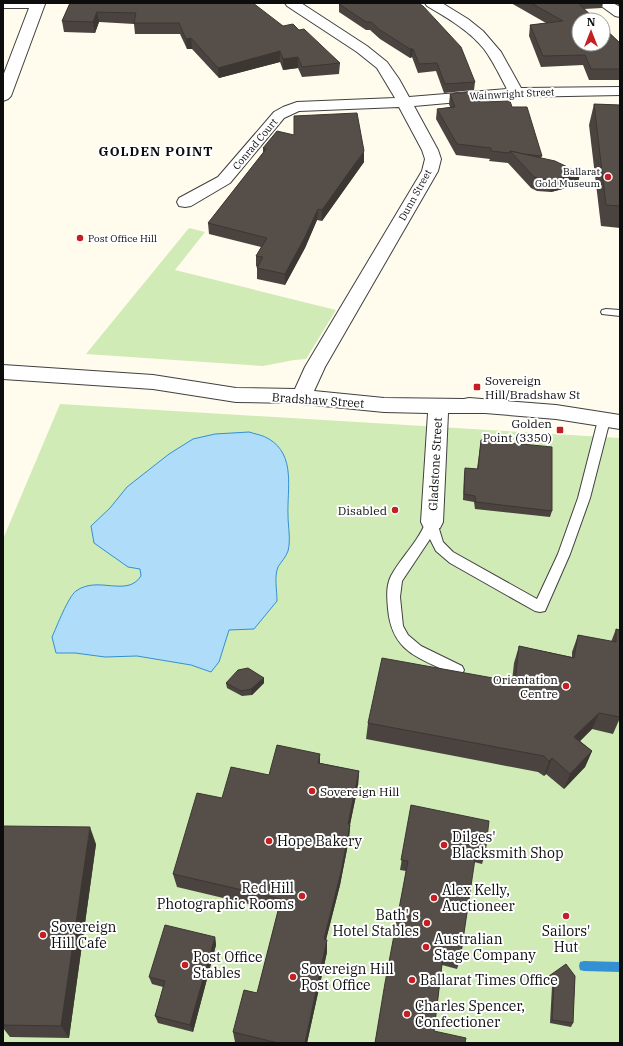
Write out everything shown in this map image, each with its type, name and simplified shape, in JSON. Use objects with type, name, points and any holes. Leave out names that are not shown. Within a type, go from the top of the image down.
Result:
[{"type":"street","points":[[3,4],[38,3],[3,96]]},
{"type":"street","points":[[432,3],[467,26],[489,46],[516,93]]},
{"type":"street","points":[[604,3],[620,13]]},
{"type":"street","name":"Dunn Street","points":[[299,4],[374,57],[389,74],[430,150],[433,159],[431,166],[315,367],[304,391]]},
{"type":"street","name":"Wainwright Street","points":[[404,102],[516,93],[620,91]]},
{"type":"street","name":"Conrad Court","points":[[185,202],[224,180],[281,113],[304,106],[404,102]]},
{"type":"street","name":"Bradshaw Street","points":[[5,371],[153,382],[236,395],[304,391],[390,394],[483,407]]},
{"type":"street","name":"Bradshaw Street","points":[[304,391],[360,404],[483,407],[615,418]]},
{"type":"street","name":"Gladstone Street","points":[[432,522],[438,407]]},
{"type":"lane","points":[[606,312],[620,313]]},
{"type":"lane","points":[[432,522],[436,540],[444,553],[540,607],[564,554],[615,418]]},
{"type":"lane","points":[[432,522],[424,542],[397,578],[394,591],[396,625],[402,637],[410,644],[457,670]]},
{"type":"green space","points":[[189,228],[205,232],[175,270],[336,310],[306,359],[263,366],[86,354]]},
{"type":"green space","name":"Sovereign Hill","points":[[60,404],[620,438],[620,1043],[3,1043],[3,539]]},
{"type":"water","points":[[249,432],[267,438],[278,446],[287,463],[289,484],[289,546],[287,553],[277,571],[277,601],[254,629],[229,630],[219,662],[211,672],[191,665],[137,656],[105,657],[75,653],[56,653],[52,637],[66,605],[76,591],[93,585],[128,585],[135,582],[141,576],[140,569],[128,567],[94,543],[91,526],[110,508],[127,487],[169,454],[193,439],[215,434]]},
{"type":"building","points":[[70,3],[253,3],[283,26],[293,24],[299,30],[304,29],[340,63],[302,67],[298,57],[283,59],[280,51],[218,68],[191,38],[186,39],[179,23],[134,23],[136,13],[97,12],[93,22],[62,21]]},
{"type":"building","points":[[418,3],[423,6],[461,47],[475,82],[445,84],[437,63],[419,64],[413,49],[410,49],[380,30],[371,22],[366,22],[339,4]]},
{"type":"building","points":[[531,3],[578,3],[588,12],[571,12],[571,52],[611,52],[611,35],[620,43],[620,69],[591,69],[585,55],[543,56],[530,25],[563,21]]},
{"type":"building","points":[[480,91],[484,102],[510,101],[512,107],[527,107],[542,156],[510,151],[509,153],[491,151],[491,148],[457,144],[437,109],[455,107],[450,94]]},
{"type":"building","points":[[594,104],[620,105],[620,206],[606,205]]},
{"type":"building","points":[[357,113],[364,151],[322,210],[318,209],[285,274],[257,268],[263,257],[256,256],[267,238],[208,223],[266,149],[263,148],[277,131],[294,135],[294,116]]},
{"type":"building","points":[[510,151],[555,161],[580,173],[553,180],[539,179],[533,176]]},
{"type":"building","points":[[481,440],[552,447],[552,511],[476,502],[475,496],[464,494],[465,468],[478,469]]},
{"type":"building","points":[[616,629],[620,630],[620,717],[599,713],[574,737],[592,751],[570,774],[552,758],[549,761],[544,756],[368,723],[382,658],[515,682],[519,646],[574,658],[578,635],[616,642]]},
{"type":"building","points":[[248,668],[264,678],[251,689],[241,691],[226,683],[238,670]]},
{"type":"building","points":[[277,745],[320,754],[318,763],[359,771],[348,824],[350,825],[341,872],[324,939],[327,940],[305,1043],[278,1043],[233,1032],[244,990],[257,993],[281,899],[173,874],[197,793],[222,798],[231,767],[269,775]]},
{"type":"building","points":[[411,805],[489,821],[485,854],[476,852],[460,960],[443,956],[434,1031],[466,1038],[465,1043],[375,1043],[408,861],[401,860]]},
{"type":"building","name":"Sovereign Hill Cafe","points":[[3,826],[90,827],[61,1026],[3,1025]]},
{"type":"building","name":"Post Office Stables","points":[[165,925],[215,937],[190,1025],[155,1016],[165,981],[149,977]]},
{"type":"building","points":[[566,964],[575,976],[573,1023],[552,1020],[554,982],[549,976]]},
{"type":"waterway","points":[[584,966],[620,967]]},
{"type":"place","name":"Ballarat Gold Museum","points":[[608,177]]},
{"type":"place","name":"Post Office Hill","points":[[80,238]]},
{"type":"place","name":"Sovereign Hill/Bradshaw St","points":[[477,387]]},
{"type":"place","name":"Golden Point (3350)","points":[[560,430]]},
{"type":"place","name":"Disabled","points":[[395,510]]},
{"type":"place","name":"Orientation Centre","points":[[566,686]]},
{"type":"place","name":"Sovereign Hill","points":[[312,791]]},
{"type":"place","name":"Hope Bakery","points":[[269,841]]},
{"type":"place","name":"Dilges' Blacksmith Shop","points":[[444,845]]},
{"type":"place","name":"Red Hill Photographic Rooms","points":[[302,896]]},
{"type":"place","name":"Alex Kelly, Auctioneer","points":[[434,898]]},
{"type":"place","name":"Sailors' Hut","points":[[566,916]]},
{"type":"place","name":"Bath' s Hotel Stables","points":[[427,923]]},
{"type":"place","name":"Sovereign Hill Cafe","points":[[43,935]]},
{"type":"place","name":"Australian Stage Company","points":[[426,947]]},
{"type":"place","name":"Post Office Stables","points":[[185,965]]},
{"type":"place","name":"Sovereign Hill Post Office","points":[[293,977]]},
{"type":"place","name":"Ballarat Times Office","points":[[412,980]]},
{"type":"place","name":"Charles Spencer, Confectioner","points":[[407,1014]]},
{"type":"district","name":"GOLDEN POINT","points":[[156,151]]}]
